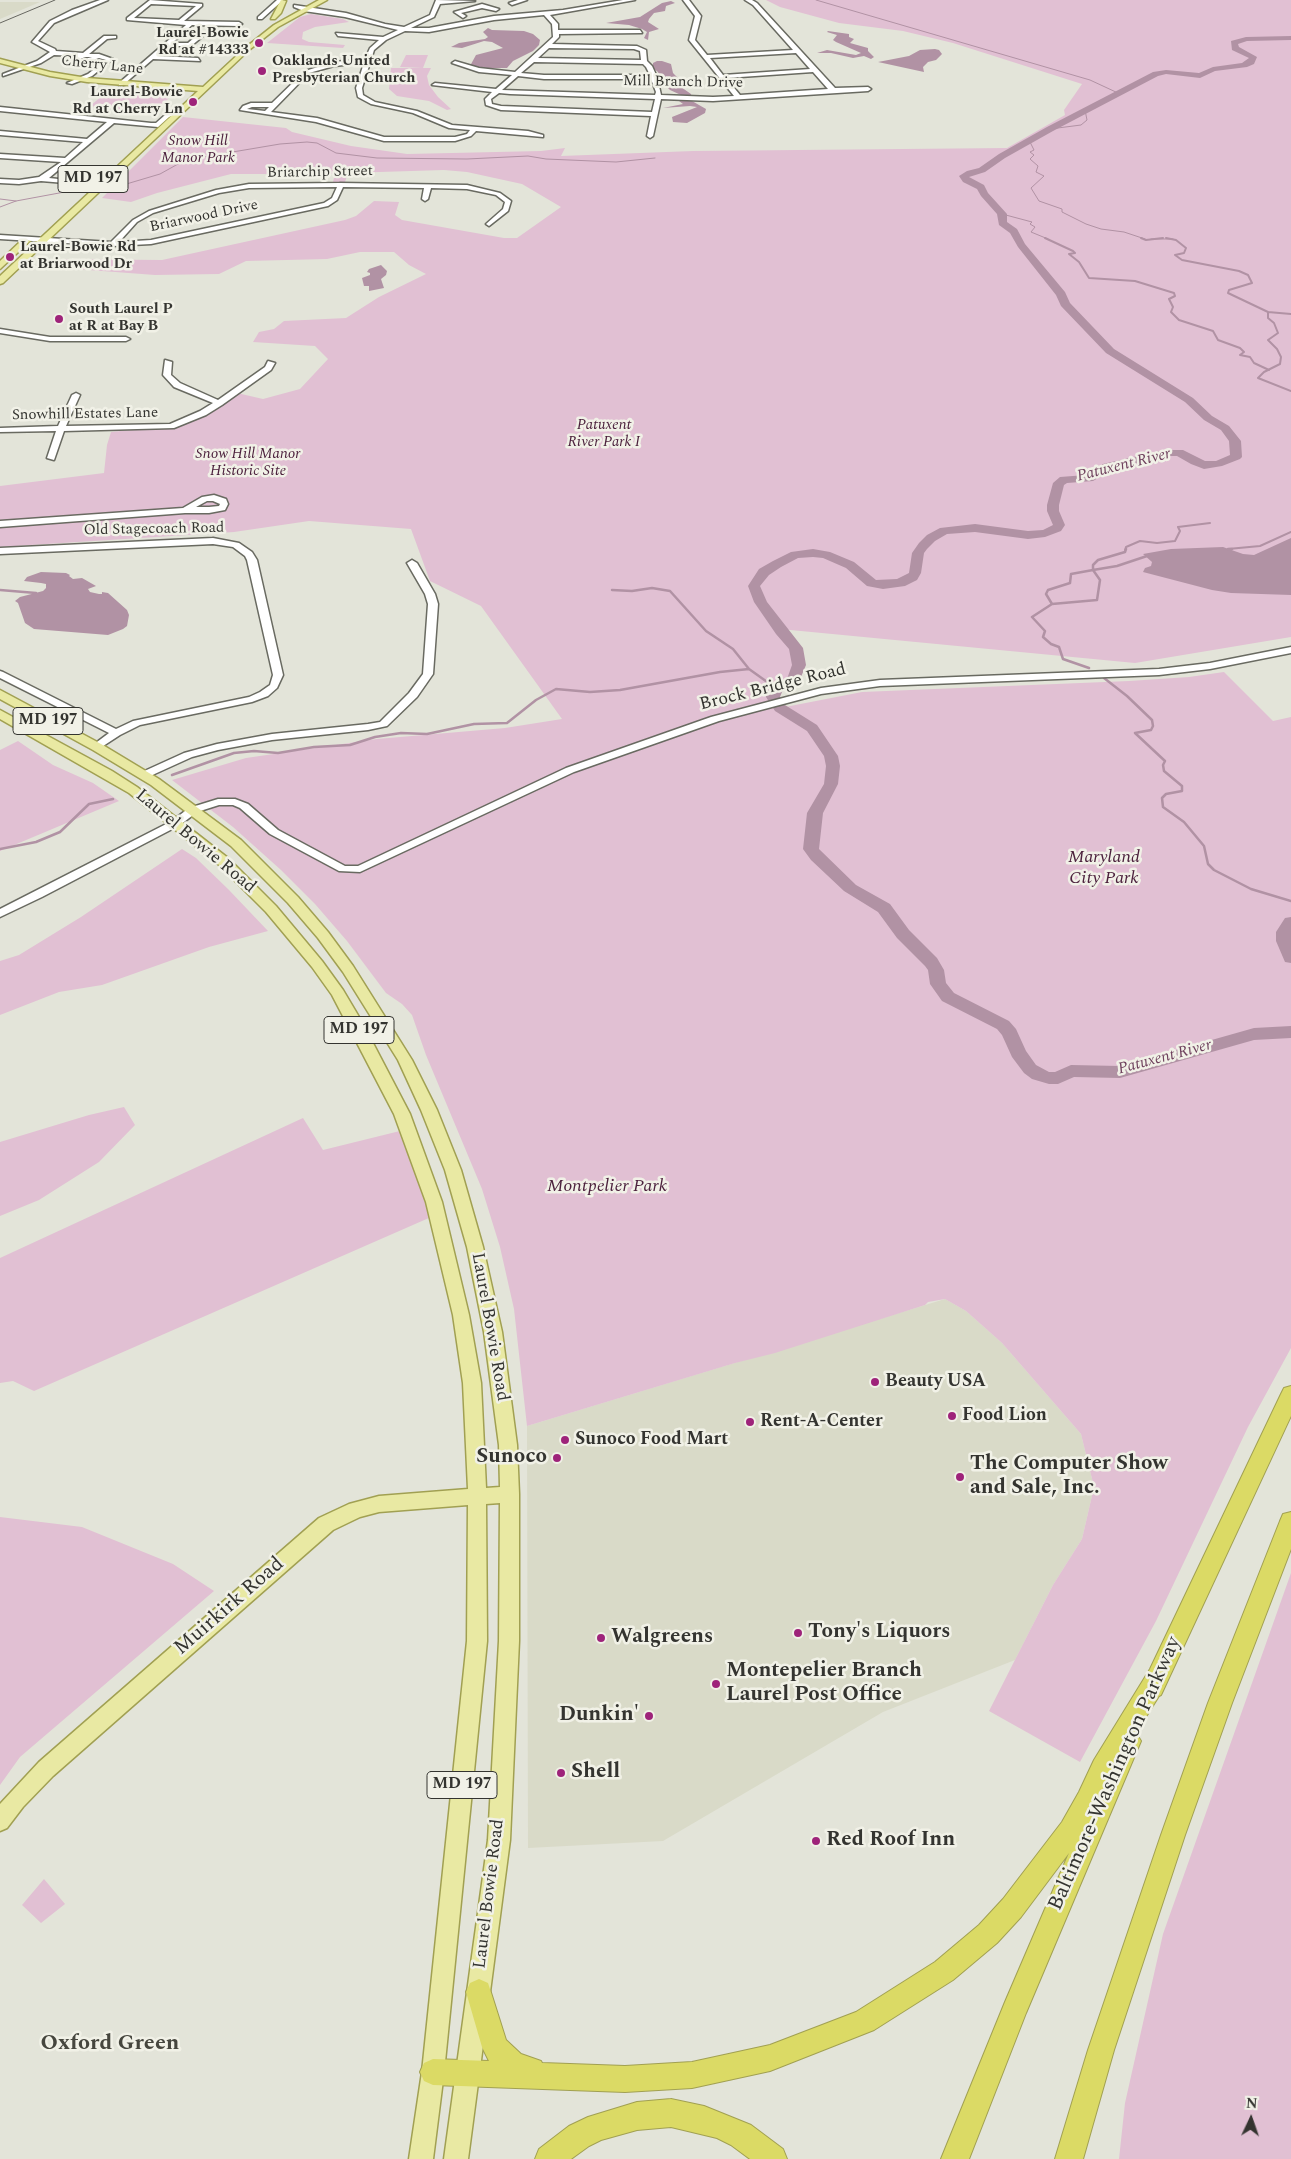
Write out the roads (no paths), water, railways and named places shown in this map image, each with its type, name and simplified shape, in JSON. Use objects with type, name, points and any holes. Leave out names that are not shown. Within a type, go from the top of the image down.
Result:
[{"type":"highway","name":"Baltimore-Washington Parkway","points":[[955,2159],[1014,2012],[1157,1677],[1291,1394]]},
{"type":"highway","points":[[1070,2159],[1101,2050],[1173,1836],[1220,1703],[1291,1521]]},
{"type":"highway","points":[[433,2072],[625,2079],[692,2075],[770,2058],[865,2021],[893,2005],[969,1952],[1012,1908],[1071,1830],[1088,1800],[1102,1768],[1157,1677]]},
{"type":"highway","points":[[478,1992],[495,2047],[506,2060],[526,2069],[586,2078]]},
{"type":"highway","points":[[549,2159],[579,2136],[598,2127],[637,2116],[671,2113],[704,2120],[721,2126],[740,2135],[773,2159]]},
{"type":"main road","points":[[273,18],[278,13],[282,0]]},
{"type":"main road","name":"MD 197","points":[[265,24],[291,9],[324,0]]},
{"type":"main road","name":"MD 197","points":[[0,281],[178,112],[253,44],[307,5]]},
{"type":"main road","name":"Cherry Lane","points":[[0,61],[78,79],[201,91]]},
{"type":"main road","name":"Cherry Lane","points":[[0,67],[15,72],[70,83],[188,90]]},
{"type":"main road","points":[[178,99],[200,80]]},
{"type":"main road","points":[[144,131],[171,106]]},
{"type":"main road","name":"MD 197","points":[[82,189],[96,176]]},
{"type":"main road","points":[[0,266],[36,232]]},
{"type":"main road","name":"Laurel Bowie Road","points":[[0,694],[144,775],[194,810],[236,843],[294,900],[324,936],[368,998],[405,1060],[425,1102],[453,1170],[475,1247],[493,1332],[508,1446],[510,1494],[509,1641],[499,1840],[456,2159]]},
{"type":"main road","points":[[0,703],[21,714],[20,725]]},
{"type":"main road","name":"Laurel Bowie Road","points":[[0,714],[108,774],[176,823],[256,893],[317,964],[346,1006],[394,1097],[419,1157],[434,1202],[461,1316],[472,1383],[477,1496],[477,1641],[433,2072],[421,2159]]},
{"type":"main road","name":"Muirkirk Road","points":[[0,1821],[16,1800],[46,1768],[326,1524],[356,1510],[380,1504],[510,1494]]},
{"type":"street","points":[[53,53],[54,50],[36,42],[50,24],[74,11],[105,0]]},
{"type":"street","points":[[260,18],[282,0],[291,9]]},
{"type":"street","points":[[512,2],[524,0]]},
{"type":"street","points":[[307,5],[404,29],[429,30],[494,18],[546,14],[632,0]]},
{"type":"street","points":[[686,0],[698,16],[692,40],[738,97]]},
{"type":"street","points":[[748,0],[755,4],[833,90]]},
{"type":"street","points":[[496,9],[481,3],[439,1],[432,16],[384,39],[372,49],[359,91],[363,98],[376,104],[415,112],[446,126],[473,130],[521,132],[541,136]]},
{"type":"street","points":[[180,22],[200,5],[150,2],[129,19],[189,23],[239,24]]},
{"type":"street","points":[[463,16],[457,12],[481,3]]},
{"type":"street","points":[[546,14],[556,24],[556,36],[548,46],[488,99],[487,103],[496,107],[653,114]]},
{"type":"street","points":[[121,84],[189,23]]},
{"type":"street","points":[[557,32],[579,29],[640,32]]},
{"type":"street","points":[[166,44],[189,45],[200,36],[177,34]]},
{"type":"street","points":[[338,34],[384,39]]},
{"type":"street","points":[[99,56],[76,64],[67,63],[84,55],[102,40]]},
{"type":"street","points":[[548,46],[639,47],[643,50],[644,62]]},
{"type":"street","points":[[706,57],[797,51]]},
{"type":"street","points":[[5,75],[26,68],[53,53],[99,56],[110,60],[85,78],[70,83]]},
{"type":"street","points":[[151,57],[198,60]]},
{"type":"street","points":[[532,60],[644,62],[649,66],[659,89],[650,136]]},
{"type":"street","points":[[266,114],[307,72],[328,65],[367,61]]},
{"type":"street","points":[[455,64],[474,69],[544,77],[654,78]]},
{"type":"street","points":[[722,77],[814,70]]},
{"type":"street","name":"Mill Branch Drive","points":[[435,84],[497,91],[680,98],[738,97],[868,89]]},
{"type":"street","points":[[273,105],[251,105],[243,110],[246,112],[314,119],[384,139],[455,139],[469,135],[473,130]]},
{"type":"street","points":[[0,109],[151,125],[158,125],[167,116],[178,112]]},
{"type":"street","points":[[41,179],[49,175],[112,121]]},
{"type":"street","points":[[0,133],[88,141]]},
{"type":"street","points":[[0,156],[66,160]]},
{"type":"street","points":[[0,181],[19,182],[41,179],[89,183],[96,184],[96,190]]},
{"type":"street","name":"Briarwood Drive","points":[[0,237],[113,244],[152,242],[319,207],[334,200],[341,185]]},
{"type":"street","points":[[425,199],[428,185]]},
{"type":"street","name":"Briarchip Street","points":[[113,244],[135,221],[147,213],[218,192],[249,186],[428,185],[467,187],[498,194],[506,198],[509,204],[506,210],[490,224]]},
{"type":"street","points":[[0,331],[50,339],[126,339]]},
{"type":"street","points":[[168,362],[167,376],[172,381],[187,391],[219,403]]},
{"type":"street","name":"Snowhill Estates Lane","points":[[0,430],[171,426],[219,403],[268,368],[271,363]]},
{"type":"street","points":[[51,458],[54,446],[76,395]]},
{"type":"street","points":[[0,524],[185,510]]},
{"type":"street","name":"Old Stagecoach Road","points":[[0,551],[213,541],[236,545],[251,556],[278,675],[275,684],[268,691],[252,699],[147,720],[116,733],[97,747]]},
{"type":"street","points":[[144,775],[180,758],[217,747],[272,737],[383,724],[413,695],[428,674],[432,600],[412,563]]},
{"type":"street","name":"Brock Bridge Road","points":[[194,810],[218,802],[235,802],[244,806],[274,832],[335,865],[351,870],[360,869],[562,773],[715,719],[785,699],[836,688],[880,683],[1186,669],[1291,650]]},
{"type":"street","points":[[0,674],[116,733]]},
{"type":"street","points":[[0,912],[38,895],[176,823],[194,810]]},
{"type":"waterway","points":[[816,0],[1090,80],[1118,93]]},
{"type":"waterway","name":"Patuxent River","points":[[1291,38],[1246,39],[1234,43],[1235,48],[1253,57],[1251,62],[1244,65],[1213,69],[1200,76],[1166,72],[1156,74],[1050,129],[1002,156],[982,170],[964,176],[966,180],[981,187],[984,194],[1002,214],[1002,223],[1014,231],[1021,245],[1061,294],[1065,304],[1110,351],[1189,400],[1208,418],[1225,428],[1235,441],[1236,457],[1218,464],[1204,465],[1179,452],[1164,453],[1107,467],[1089,478],[1064,480],[1059,483],[1053,505],[1053,511],[1059,525],[1057,528],[1045,533],[1028,535],[975,528],[944,531],[931,538],[923,546],[918,553],[915,573],[912,577],[900,583],[883,585],[872,583],[850,565],[826,555],[813,553],[795,555],[777,564],[764,572],[754,586],[761,602],[781,631],[796,648],[799,665],[793,681],[777,689],[773,693],[773,697],[780,708],[812,728],[831,756],[833,766],[831,784],[815,813],[811,849],[816,857],[850,888],[884,908],[903,934],[931,962],[936,970],[938,984],[948,997],[1003,1025],[1010,1033],[1018,1053],[1030,1069],[1038,1075],[1049,1078],[1058,1078],[1071,1071],[1120,1072],[1254,1034],[1291,1032]]},
{"type":"waterway","points":[[1050,129],[1081,125],[1087,120],[1085,110]]},
{"type":"waterway","points":[[1029,140],[1034,150],[1030,152],[1034,155],[1030,159],[1038,166],[1036,172],[1044,176],[1031,188],[1039,201],[1062,209],[1062,212],[1086,224],[1101,229],[1124,232],[1145,239]]},
{"type":"waterway","points":[[112,185],[123,185],[160,174],[178,164],[197,158],[280,144],[307,142],[317,143],[336,153],[377,158],[467,159],[528,156],[546,159],[616,162],[655,158]]},
{"type":"waterway","points":[[16,201],[70,191]]},
{"type":"waterway","points":[[0,199],[16,201]]},
{"type":"waterway","points":[[0,207],[16,201]]},
{"type":"waterway","points":[[1002,214],[1032,222],[1030,224],[1035,227],[1031,232],[1048,239]]},
{"type":"waterway","points":[[1045,238],[1073,251],[1075,253],[1069,254],[1079,262],[1089,278],[1135,281],[1174,293],[1175,296],[1169,299],[1173,307],[1171,312],[1179,320],[1213,331],[1218,340],[1240,348],[1244,352],[1240,355],[1250,357],[1254,363],[1268,370]]},
{"type":"waterway","points":[[1141,238],[1146,240],[1154,239]]},
{"type":"waterway","points":[[1154,239],[1163,238]]},
{"type":"waterway","points":[[1166,238],[1171,239]]},
{"type":"waterway","points":[[1154,239],[1171,239]]},
{"type":"waterway","points":[[1171,239],[1176,240],[1186,248],[1184,253],[1175,255],[1182,260],[1239,271],[1248,275],[1252,283],[1229,290],[1228,293],[1268,312]]},
{"type":"waterway","points":[[1268,312],[1291,314]]},
{"type":"waterway","points":[[1268,312],[1268,318],[1274,323],[1278,333],[1268,340],[1277,349],[1281,357],[1280,364],[1268,370]]},
{"type":"waterway","points":[[1268,370],[1258,378],[1291,391]]},
{"type":"waterway","points":[[1125,550],[1126,547],[1140,541],[1157,543],[1175,541],[1180,531],[1178,527],[1210,523]]},
{"type":"waterway","points":[[1232,549],[1228,549],[1260,546],[1291,532]]},
{"type":"waterway","points":[[1093,570],[1093,565],[1098,560],[1125,552],[1126,549]]},
{"type":"waterway","points":[[1093,570],[1117,566],[1147,556]]},
{"type":"waterway","points":[[1052,604],[1046,594],[1048,590],[1070,583],[1071,574],[1093,570]]},
{"type":"waterway","points":[[1052,604],[1097,600],[1100,580],[1093,570]]},
{"type":"waterway","points":[[612,590],[632,591],[652,588],[670,591],[706,631],[733,649],[749,669]]},
{"type":"waterway","points":[[0,590],[36,593]]},
{"type":"waterway","points":[[1052,604],[1032,617],[1045,631],[1043,637],[1051,644],[1059,647],[1063,659],[1089,668]]},
{"type":"waterway","points":[[172,775],[234,753],[254,751],[278,753],[314,747],[350,745],[375,737],[401,733],[427,734],[474,724],[507,723],[536,700],[556,689],[590,692],[620,690],[720,672],[749,669]]},
{"type":"waterway","points":[[749,669],[777,689]]},
{"type":"waterway","points":[[1104,678],[1127,696],[1152,720],[1153,726],[1151,730],[1135,733],[1165,761],[1163,765],[1164,771],[1182,786],[1182,791],[1166,794],[1162,798],[1163,807],[1184,822],[1204,846],[1208,864],[1214,870],[1251,889],[1291,901]]},
{"type":"waterway","points":[[0,849],[36,842],[60,832],[89,804],[113,799]]},
{"type":"waterway","name":"Patuxent River","points":[[1291,922],[1284,932],[1284,941],[1291,958]]},
{"type":"railway","points":[[0,23],[55,0]]},
{"type":"place","name":"Laurel-Bowie Rd at #14333","points":[[259,43]]},
{"type":"place","name":"Oaklands United Presbyterian Church","points":[[262,71]]},
{"type":"place","name":"Laurel-Bowie Rd at Cherry Ln","points":[[193,102]]},
{"type":"place","name":"Laurel-Bowie Rd at Briarwood Dr","points":[[10,257]]},
{"type":"place","name":"South Laurel P at R at Bay B","points":[[59,319]]},
{"type":"place","name":"Beauty USA","points":[[875,1382]]},
{"type":"place","name":"Food Lion","points":[[952,1416]]},
{"type":"place","name":"Rent-A-Center","points":[[750,1422]]},
{"type":"place","name":"Sunoco Food Mart","points":[[565,1440]]},
{"type":"place","name":"Sunoco","points":[[557,1458]]},
{"type":"place","name":"The Computer Show and Sale, Inc.","points":[[960,1477]]},
{"type":"place","name":"Tony's Liquors","points":[[798,1633]]},
{"type":"place","name":"Walgreens","points":[[601,1638]]},
{"type":"place","name":"Montepelier Branch Laurel Post Office","points":[[716,1684]]},
{"type":"place","name":"Dunkin'","points":[[649,1716]]},
{"type":"place","name":"Shell","points":[[561,1773]]},
{"type":"place","name":"Red Roof Inn","points":[[816,1841]]},
{"type":"district","name":"Oxford Green","points":[[110,2045]]},
{"type":"park label","name":"Snow Hill Manor Park","points":[[198,150]]},
{"type":"park label","name":"Patuxent River Park I","points":[[604,434]]},
{"type":"park label","name":"Snow Hill Manor Historic Site","points":[[248,464]]},
{"type":"park label","name":"Maryland City Park","points":[[1104,868]]},
{"type":"park label","name":"Montpelier Park","points":[[607,1187]]}]
